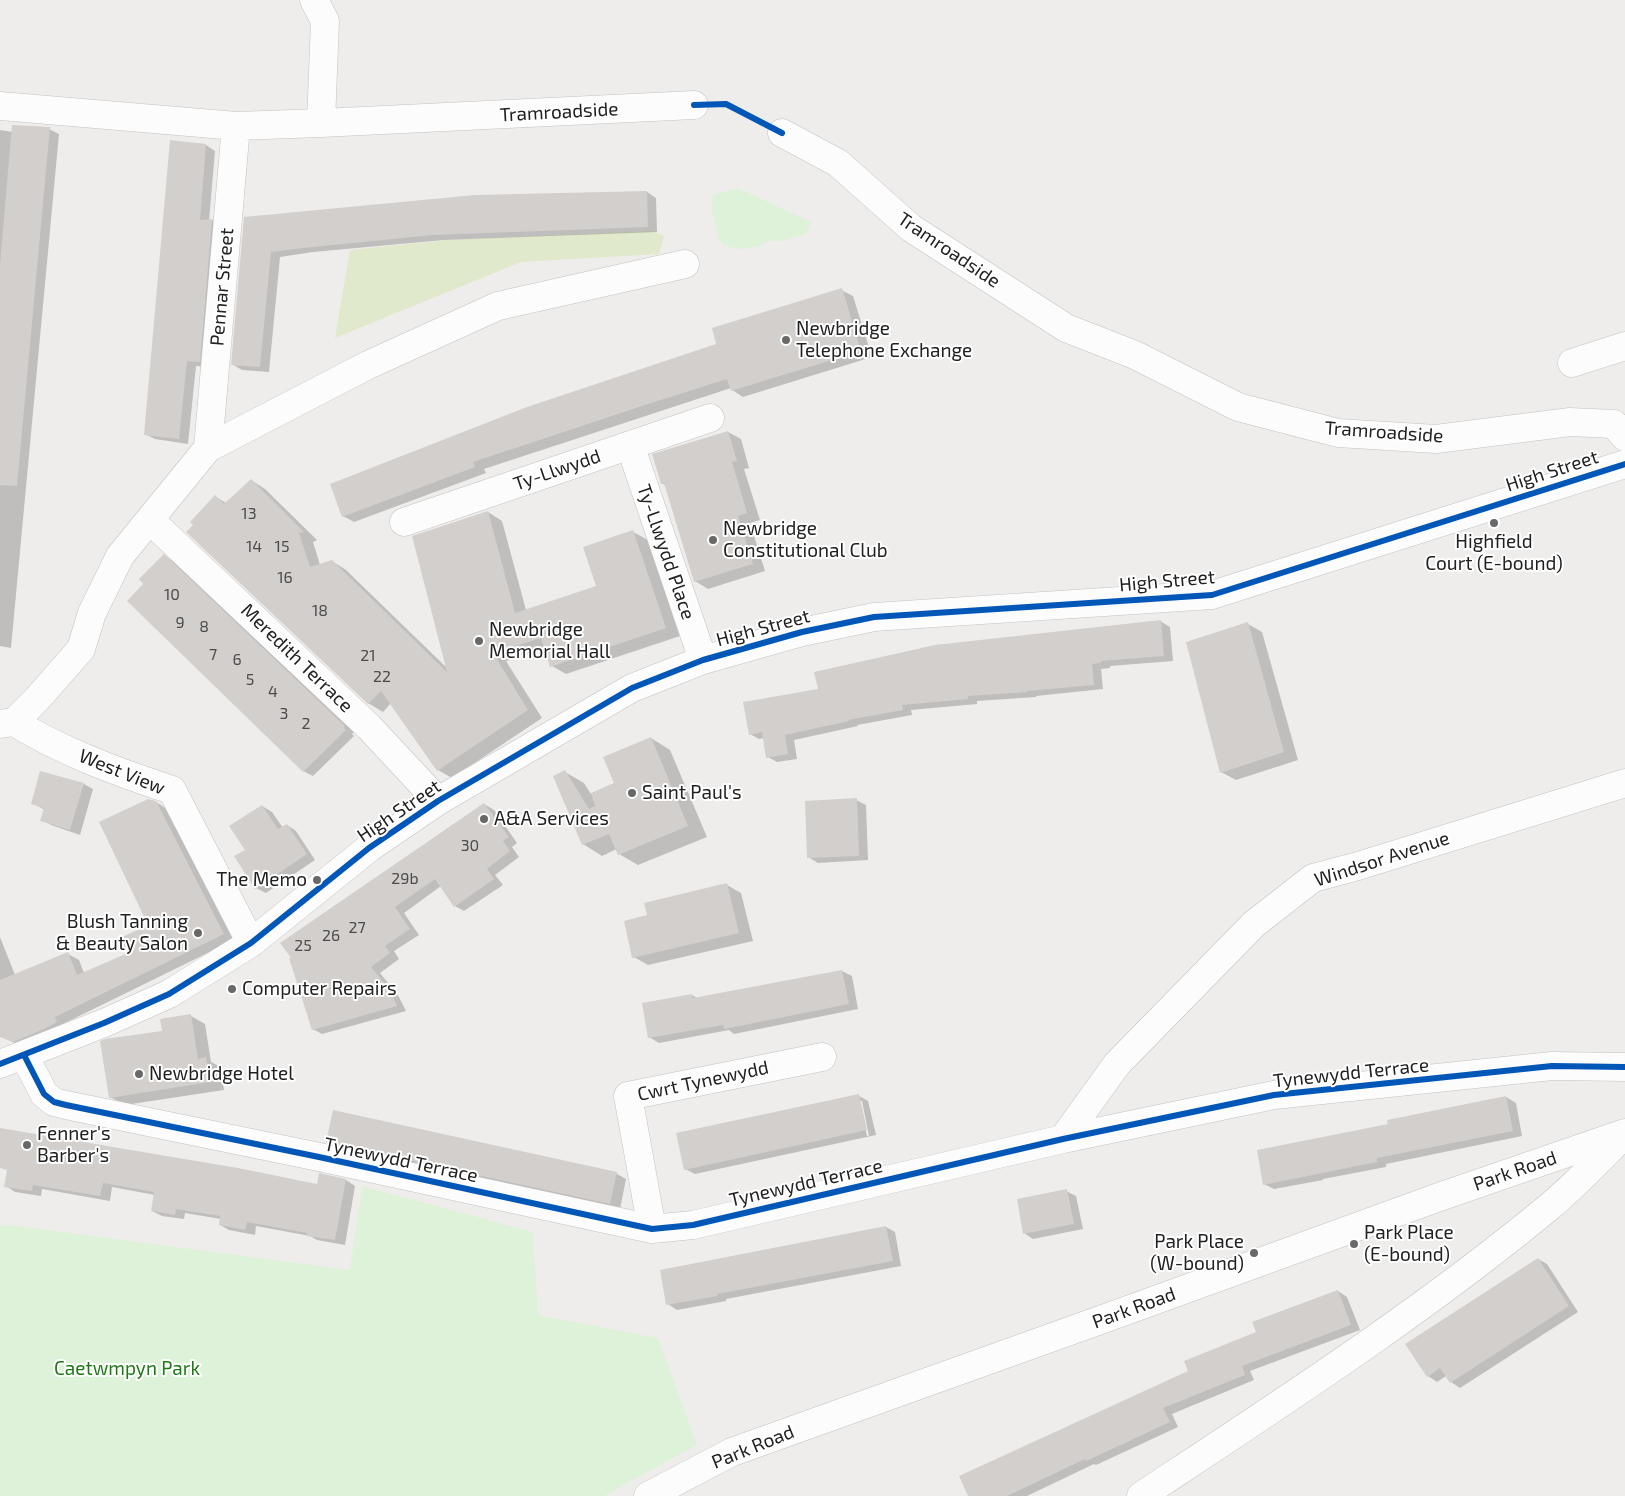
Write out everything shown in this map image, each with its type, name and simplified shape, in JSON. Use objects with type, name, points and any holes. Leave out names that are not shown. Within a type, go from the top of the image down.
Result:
[{"type":"street","points":[[314,0],[325,21],[321,123]]},
{"type":"street","name":"Tramroadside","points":[[0,106],[236,126],[694,106]]},
{"type":"street","name":"Pennar Street","points":[[208,448],[236,126]]},
{"type":"street","name":"Tramroadside","points":[[782,133],[838,163],[911,228],[1066,328],[1135,355],[1238,407],[1338,433],[1436,439],[1570,422],[1614,424],[1625,437]]},
{"type":"street","points":[[7,723],[38,698],[80,649],[92,613],[120,556],[208,448],[368,366],[498,306],[685,264]]},
{"type":"street","points":[[1572,363],[1625,346]]},
{"type":"street","name":"Ty-Llwydd","points":[[404,522],[710,418]]},
{"type":"street","name":"Ty-Llwydd Place","points":[[630,445],[703,660]]},
{"type":"street","name":"High Street","points":[[6,1062],[104,1023],[169,994],[251,943],[369,848],[438,801],[632,688],[703,660],[802,632],[874,617],[1212,595],[1625,464]]},
{"type":"street","name":"Meredith Terrace","points":[[150,520],[369,727],[438,801]]},
{"type":"street","name":"West View","points":[[7,723],[84,758],[172,790],[251,943]]},
{"type":"street","name":"Windsor Avenue","points":[[1063,1139],[1117,1064],[1254,924],[1313,878],[1358,866],[1625,783]]},
{"type":"street","name":"Cwrt Tynewydd","points":[[652,1229],[628,1096],[822,1057]]},
{"type":"street","name":"Tynewydd Terrace","points":[[6,1062],[54,1102],[652,1229],[692,1225],[1063,1139],[1274,1095],[1552,1066],[1625,1067]]},
{"type":"street","points":[[1141,1496],[1312,1383],[1435,1295],[1550,1206],[1625,1134]]},
{"type":"street","name":"Park Road","points":[[648,1496],[732,1452],[1442,1196],[1625,1134]]},
{"type":"green space","points":[[738,188],[811,222],[807,233],[783,241],[767,241],[761,246],[740,249],[724,246],[719,239],[712,213],[712,197]]},
{"type":"green space","points":[[653,231],[664,236],[659,254],[521,262],[335,338],[350,250],[447,240]]},
{"type":"green space","name":"Caetwmpyn Park","points":[[362,1186],[533,1232],[538,1315],[658,1338],[697,1445],[604,1496],[0,1496],[0,1226],[10,1225],[350,1270]]},
{"type":"building","points":[[12,125],[50,127],[17,486],[0,485],[0,264]]},
{"type":"building","points":[[170,140],[206,144],[200,220],[212,219],[200,362],[187,361],[179,439],[144,435]]},
{"type":"building","points":[[647,191],[648,227],[433,235],[271,252],[260,367],[231,365],[244,217],[475,195]]},
{"type":"building","points":[[842,288],[861,351],[731,391],[727,379],[645,405],[473,462],[475,467],[342,517],[330,484],[527,407],[716,344],[712,328]]},
{"type":"building","points":[[728,431],[737,461],[732,462],[747,513],[738,516],[753,564],[694,582],[664,483],[661,484],[652,454]]},
{"type":"building","points":[[251,479],[304,532],[299,533],[310,567],[332,560],[447,672],[412,536],[488,511],[515,613],[596,586],[583,547],[633,530],[666,628],[550,667],[541,638],[493,653],[528,710],[437,771],[381,691],[368,704],[186,532],[193,525],[190,522],[215,495],[224,504]]},
{"type":"building","points":[[164,554],[345,726],[346,730],[303,772],[127,601],[143,584],[139,579]]},
{"type":"building","points":[[1161,620],[1164,656],[1101,661],[1101,663],[1092,664],[1094,685],[968,696],[968,699],[902,705],[903,710],[848,720],[785,735],[788,754],[766,758],[762,732],[749,735],[743,702],[818,689],[814,672],[935,645]]},
{"type":"building","points":[[1248,622],[1284,752],[1220,773],[1186,642]]},
{"type":"building","name":"Saint Paul's","points":[[651,737],[688,826],[618,855],[609,834],[582,845],[553,776],[565,770],[589,809],[595,806],[591,793],[614,783],[603,757]]},
{"type":"building","points":[[40,771],[84,783],[70,830],[40,821],[44,808],[31,804]]},
{"type":"building","points":[[857,798],[859,856],[807,858],[805,801]]},
{"type":"building","points":[[148,799],[156,801],[224,934],[55,1017],[57,1022],[42,1030],[13,1042],[0,1037],[0,980],[68,952],[77,975],[128,953],[120,938],[148,925],[99,822]]},
{"type":"building","points":[[484,803],[509,837],[503,841],[510,851],[487,869],[494,879],[454,907],[435,879],[395,907],[410,929],[385,946],[390,953],[371,967],[390,990],[397,1006],[312,1030],[289,958],[291,958],[280,943]]},
{"type":"building","points":[[262,805],[278,829],[287,824],[307,854],[255,889],[234,856],[245,850],[229,826]]},
{"type":"building","points":[[727,883],[739,933],[632,958],[624,921],[647,915],[644,903]]},
{"type":"building","points":[[842,970],[849,1004],[724,1029],[723,1025],[648,1038],[642,1003],[692,994],[693,998]]},
{"type":"building","points":[[191,1014],[198,1059],[206,1057],[210,1082],[109,1098],[100,1041],[162,1031],[160,1019]]},
{"type":"building","points":[[859,1094],[867,1130],[684,1170],[676,1133]]},
{"type":"building","points":[[1506,1096],[1513,1131],[1377,1158],[1377,1162],[1263,1185],[1257,1150],[1388,1124],[1387,1120]]},
{"type":"building","points":[[333,1110],[617,1172],[610,1204],[326,1142]]},
{"type":"building","points":[[0,1128],[238,1168],[317,1184],[319,1173],[346,1179],[335,1240],[306,1236],[307,1233],[247,1222],[245,1230],[219,1225],[220,1216],[176,1209],[175,1215],[151,1211],[154,1192],[103,1183],[100,1196],[33,1185],[32,1191],[4,1187],[7,1170],[0,1168]]},
{"type":"building","points":[[1067,1189],[1074,1224],[1023,1234],[1017,1199]]},
{"type":"building","points":[[886,1226],[893,1261],[666,1305],[660,1270]]},
{"type":"building","points":[[1538,1258],[1569,1306],[1450,1383],[1440,1368],[1427,1377],[1405,1344]]},
{"type":"building","points":[[1338,1290],[1351,1325],[1242,1366],[1245,1375],[1163,1408],[1170,1422],[1086,1461],[1085,1459],[1007,1496],[968,1496],[959,1476],[1188,1371],[1184,1361],[1256,1332],[1252,1322]]},
{"type":"cycle path","points":[[694,105],[726,104],[782,133]]},
{"type":"cycle path","points":[[0,1064],[104,1023],[169,994],[251,943],[369,848],[438,801],[632,688],[703,660],[802,632],[874,617],[1212,595],[1625,464]]},
{"type":"cycle path","points":[[24,1055],[44,1094],[54,1102],[652,1229],[693,1225],[1063,1139],[1274,1095],[1552,1066],[1625,1067]]},
{"type":"place","name":"Newbridge Telephone Exchange","points":[[786,340]]},
{"type":"place","name":"Highfield Court (E-bound)","points":[[1494,523]]},
{"type":"place","name":"Newbridge Constitutional Club","points":[[713,540]]},
{"type":"place","name":"Newbridge Memorial Hall","points":[[479,641]]},
{"type":"place","name":"Saint Paul's","points":[[632,793]]},
{"type":"place","name":"A&A Services","points":[[484,819]]},
{"type":"place","name":"The Memo","points":[[317,880]]},
{"type":"place","name":"Blush Tanning & Beauty Salon","points":[[198,933]]},
{"type":"place","name":"Computer Repairs","points":[[232,989]]},
{"type":"place","name":"Newbridge Hotel","points":[[139,1074]]},
{"type":"place","name":"Fenner's Barber's","points":[[27,1145]]},
{"type":"place","name":"Park Place (E-bound)","points":[[1354,1244]]},
{"type":"place","name":"Park Place (W-bound)","points":[[1254,1253]]}]
